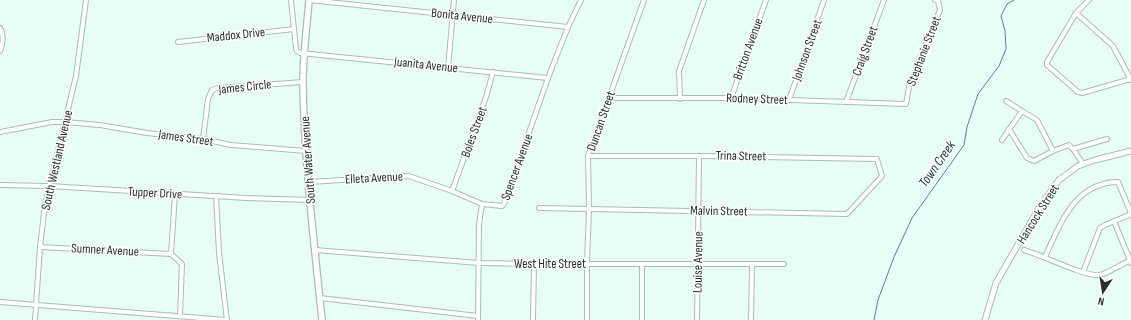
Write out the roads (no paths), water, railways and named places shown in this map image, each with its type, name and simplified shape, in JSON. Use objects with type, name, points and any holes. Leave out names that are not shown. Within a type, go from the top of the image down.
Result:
[{"type":"main road","name":"South Water Avenue","points":[[309,0],[303,82],[306,151],[322,320]]},
{"type":"street","name":"South Westland Avenue","points":[[35,320],[40,247],[45,205],[76,76],[86,0]]},
{"type":"street","points":[[291,0],[296,49],[297,51],[304,53]]},
{"type":"street","name":"Bonita Avenue","points":[[309,0],[568,27]]},
{"type":"street","points":[[448,68],[454,0]]},
{"type":"street","name":"Spencer Avenue","points":[[478,318],[479,225],[482,204],[502,206],[504,204],[548,78],[568,27],[581,0]]},
{"type":"street","name":"Duncan Street","points":[[587,320],[589,208],[588,156],[644,0]]},
{"type":"street","points":[[680,98],[679,70],[704,0]]},
{"type":"street","name":"Britton Avenue","points":[[731,98],[766,0]]},
{"type":"street","name":"Johnson Street","points":[[789,100],[824,0]]},
{"type":"street","name":"Craig Street","points":[[846,102],[884,0]]},
{"type":"street","name":"Stephanie Street","points":[[906,104],[909,87],[918,61],[940,10],[938,1],[935,0]]},
{"type":"street","points":[[1076,13],[1113,46],[1131,80],[1078,92],[1049,69],[1047,62],[1076,13],[1090,0]]},
{"type":"street","points":[[0,28],[3,32],[0,51]]},
{"type":"street","name":"Maddox Drive","points":[[178,42],[294,29]]},
{"type":"street","name":"Juanita Avenue","points":[[304,53],[548,78]]},
{"type":"street","name":"Boles Street","points":[[452,191],[486,97],[493,72]]},
{"type":"street","name":"James Circle","points":[[203,139],[208,99],[212,90],[218,88],[303,82]]},
{"type":"street","name":"Rodney Street","points":[[609,98],[731,98],[906,104]]},
{"type":"street","points":[[1006,101],[1037,120],[1053,151]]},
{"type":"street","points":[[1002,140],[1022,111]]},
{"type":"street","name":"James Street","points":[[0,132],[52,122],[65,122],[100,125],[119,129],[203,139],[231,146],[306,151]]},
{"type":"street","points":[[1009,129],[1027,158],[1034,161],[1063,146],[1069,145],[1083,164]]},
{"type":"street","points":[[1073,149],[1107,139]]},
{"type":"street","name":"Hancock Street","points":[[985,320],[996,283],[1039,208],[1060,180],[1075,168],[1083,164],[1113,154],[1131,151]]},
{"type":"street","name":"Trina Street","points":[[588,156],[877,159],[882,176]]},
{"type":"street","name":"Louise Avenue","points":[[697,320],[699,156]]},
{"type":"street","name":"Elleta Avenue","points":[[309,182],[409,176],[452,191],[482,204]]},
{"type":"street","name":"Malvin Street","points":[[540,208],[847,214],[882,176]]},
{"type":"street","points":[[1045,257],[1062,221],[1073,204],[1098,185],[1108,182],[1118,182],[1131,214],[1100,228],[1083,272]]},
{"type":"street","name":"Tupper Drive","points":[[0,185],[49,186],[246,198],[311,200]]},
{"type":"street","points":[[175,194],[171,254],[182,264],[180,316]]},
{"type":"street","points":[[0,302],[227,320],[219,253],[216,196]]},
{"type":"street","points":[[1024,250],[1083,272],[1099,276],[1131,261],[1114,221]]},
{"type":"street","name":"Sumner Avenue","points":[[40,247],[171,254]]},
{"type":"street","name":"West Hite Street","points":[[315,250],[479,263],[784,264]]},
{"type":"street","points":[[533,320],[534,264]]},
{"type":"street","points":[[642,264],[642,320]]},
{"type":"street","points":[[751,320],[752,264]]},
{"type":"street","points":[[320,298],[478,318]]},
{"type":"waterway","name":"Town Creek","points":[[874,320],[878,300],[894,257],[912,218],[964,145],[967,127],[978,94],[999,66],[1006,49],[1005,31],[1001,16],[1007,4],[1014,0]]}]
